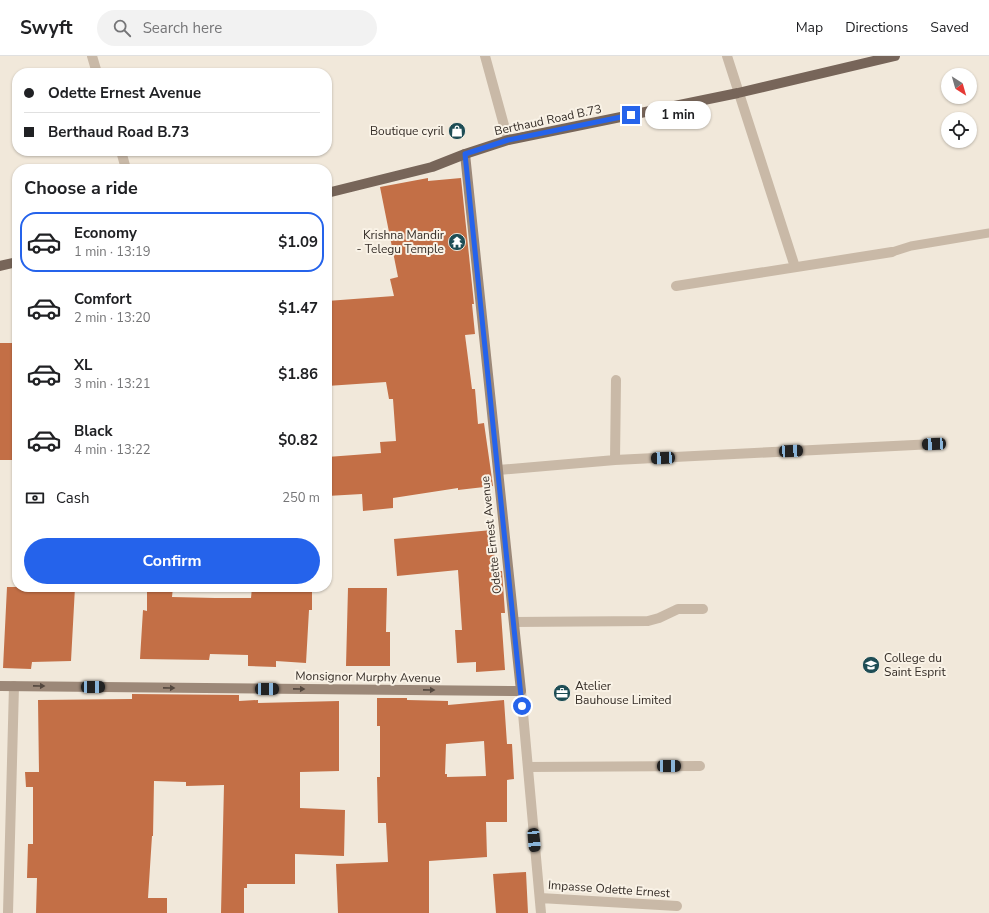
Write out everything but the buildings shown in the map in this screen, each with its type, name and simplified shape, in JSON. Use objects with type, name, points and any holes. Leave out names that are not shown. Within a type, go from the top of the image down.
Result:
[{"type":"main road","name":"Berthaud Road B.73","points":[[332,192],[432,167],[465,154],[508,140],[738,93],[871,58],[895,56]]},
{"type":"main road","points":[[0,266],[12,263]]},
{"type":"street","points":[[92,56],[96,68]]},
{"type":"street","points":[[486,56],[508,140]]},
{"type":"street","points":[[727,56],[795,267]]},
{"type":"street","name":"Odette Ernest Avenue","points":[[465,154],[521,691],[541,913]]},
{"type":"street","points":[[676,286],[892,252]]},
{"type":"street","points":[[615,460],[616,380]]},
{"type":"street","points":[[498,470],[615,460],[934,444]]},
{"type":"street","points":[[514,622],[648,621],[659,618],[678,609],[703,609]]},
{"type":"street","name":"Monsignor Murphy Avenue","points":[[0,686],[521,691]]},
{"type":"street","points":[[8,913],[14,686]]},
{"type":"street","points":[[528,767],[700,766]]},
{"type":"street","name":"Impasse Odette Ernest","points":[[540,898],[677,906]]},
{"type":"lane","points":[[892,252],[911,246],[989,233]]},
{"type":"place","name":"Boutique cyril","points":[[457,131]]},
{"type":"place","name":"Krishna Mandir - Telegu Temple","points":[[457,242]]},
{"type":"place","name":"College du Saint Esprit","points":[[871,665]]},
{"type":"place","name":"Atelier Bauhouse Limited","points":[[562,693]]},
{"type":"route","points":[[522,706],[465,154],[508,140],[631,115]]}]
